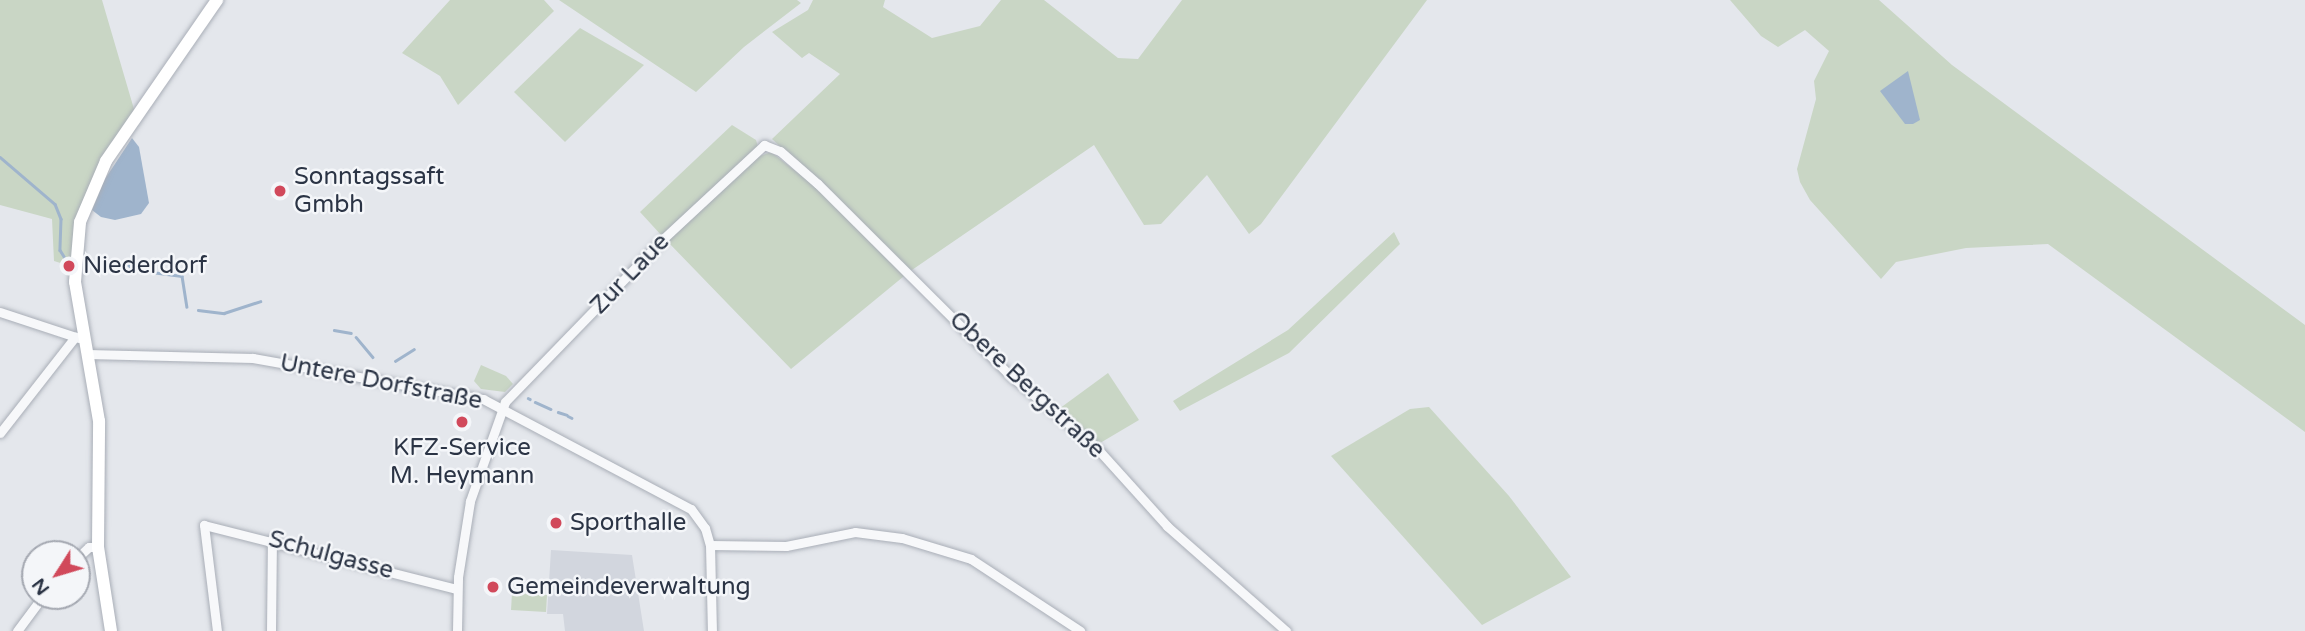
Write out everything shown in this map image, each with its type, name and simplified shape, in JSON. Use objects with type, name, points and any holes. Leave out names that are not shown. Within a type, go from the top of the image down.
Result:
[{"type":"main road","points":[[111,631],[98,547],[99,421],[87,354],[80,338],[75,282],[80,222],[106,161],[217,0]]},
{"type":"street","name":"Zur Laue","points":[[503,408],[664,237],[764,145]]},
{"type":"street","name":"Obere Bergstraße","points":[[764,145],[780,151],[818,184],[1012,377],[1095,446],[1167,526],[1286,631]]},
{"type":"street","points":[[0,312],[80,338],[0,433]]},
{"type":"street","name":"Untere Dorfstraße","points":[[87,354],[253,358],[414,390],[464,394],[503,408],[676,499],[699,518],[710,545]]},
{"type":"street","points":[[457,631],[457,589],[470,501],[503,408]]},
{"type":"street","name":"Schulgasse","points":[[217,631],[204,524],[272,538],[457,589]]},
{"type":"street","points":[[712,631],[710,545],[786,546],[855,531],[902,538],[971,559],[1080,631]]},
{"type":"street","points":[[271,631],[272,538]]},
{"type":"street","points":[[91,547],[98,547]]},
{"type":"street","points":[[17,631],[33,610]]},
{"type":"shaded area","points":[[551,550],[632,555],[644,631],[565,631],[563,614],[547,614]]},
{"type":"green space","points":[[0,0],[102,0],[136,116],[77,220],[70,266],[54,261],[52,219],[0,205]]},
{"type":"green space","points":[[450,0],[544,0],[554,11],[458,105],[440,76],[402,53]]},
{"type":"green space","points":[[559,0],[797,0],[801,3],[744,47],[696,92]]},
{"type":"green space","points":[[813,0],[885,0],[883,7],[932,38],[980,26],[1001,0],[1044,0],[1118,58],[1138,59],[1182,0],[1427,0],[1261,224],[1249,234],[1207,175],[1161,224],[1144,225],[1094,145],[909,272],[791,369],[667,241],[757,157],[771,152],[864,224],[772,139],[840,74],[809,53],[802,58],[772,32],[808,10]]},
{"type":"green space","points":[[1730,0],[1879,0],[1952,65],[2305,325],[2305,432],[2048,244],[1966,248],[1896,262],[1881,279],[1810,200],[1800,182],[1797,169],[1816,99],[1814,81],[1829,51],[1805,30],[1778,47],[1761,36]]},
{"type":"green space","points":[[580,28],[644,65],[565,142],[514,92]]},
{"type":"green space","points":[[732,125],[756,140],[758,147],[662,236],[640,212]]},
{"type":"green space","points":[[1394,232],[1400,244],[1289,353],[1180,411],[1173,401],[1288,330]]},
{"type":"green space","points":[[481,365],[506,376],[513,384],[505,392],[481,389],[474,381]]},
{"type":"green space","points":[[1108,373],[1139,420],[1095,446],[1052,414]]},
{"type":"green space","points":[[1429,407],[1509,496],[1571,577],[1482,625],[1331,456],[1410,409]]},
{"type":"green space","points":[[512,593],[547,595],[546,612],[511,610]]},
{"type":"water","points":[[1908,71],[1920,120],[1913,124],[1905,124],[1880,91]]},
{"type":"water","points":[[132,138],[139,147],[149,203],[141,214],[115,220],[101,217],[92,210],[105,179]]},
{"type":"waterway","points":[[0,157],[55,204],[61,219],[60,250],[65,258]]},
{"type":"waterway","points":[[81,263],[127,264],[136,270],[182,276],[187,307]]},
{"type":"waterway","points":[[198,310],[224,313],[260,301]]},
{"type":"waterway","points":[[334,330],[351,333]]},
{"type":"waterway","points":[[356,337],[373,357]]},
{"type":"waterway","points":[[395,361],[414,349]]},
{"type":"waterway","points":[[535,402],[551,409]]},
{"type":"waterway","points":[[558,412],[567,415]]},
{"type":"waterway","points":[[568,416],[572,418]]},
{"type":"place","name":"Sonntagssaft Gmbh","points":[[280,191]]},
{"type":"place","name":"Niederdorf","points":[[69,266]]},
{"type":"place","name":"KFZ-Service M. Heymann","points":[[462,422]]},
{"type":"place","name":"Sporthalle","points":[[556,523]]},
{"type":"place","name":"Gemeindeverwaltung","points":[[493,587]]}]
